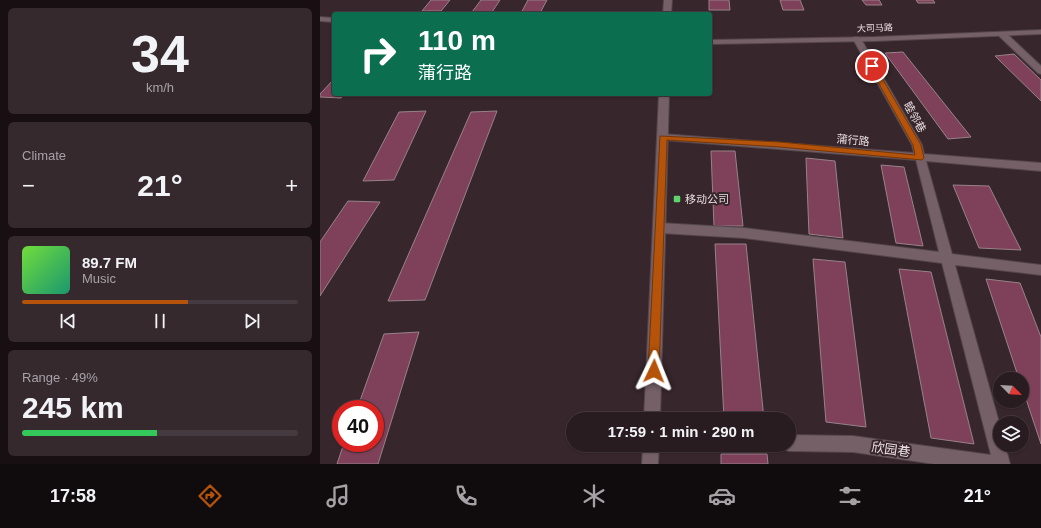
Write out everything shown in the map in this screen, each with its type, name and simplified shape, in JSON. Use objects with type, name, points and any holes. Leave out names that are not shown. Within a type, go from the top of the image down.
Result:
[{"type":"street","points":[[667,12],[668,0]]},
{"type":"street","points":[[320,19],[332,20]]},
{"type":"street","name":"大司马路","points":[[712,41],[857,39],[1041,32]]},
{"type":"street","points":[[1002,34],[1041,71]]},
{"type":"street","name":"睦邻巷","points":[[857,39],[917,145],[946,259],[1002,464]]},
{"type":"street","points":[[652,412],[664,96]]},
{"type":"street","name":"蒲行路","points":[[663,138],[780,145],[1041,167]]},
{"type":"street","points":[[660,228],[744,233],[1041,270]]},
{"type":"street","name":"欣园巷","points":[[796,443],[853,444],[993,464]]},
{"type":"street","points":[[650,464],[651,452]]},
{"type":"building","points":[[431,0],[450,0],[441,11],[422,11]]},
{"type":"building","points":[[481,0],[500,0],[492,12],[472,12]]},
{"type":"building","points":[[528,0],[547,0],[541,12],[522,12]]},
{"type":"building","points":[[709,0],[729,0],[730,10],[709,10]]},
{"type":"building","points":[[780,0],[800,0],[804,10],[783,10]]},
{"type":"building","points":[[862,0],[879,0],[882,5],[866,5]]},
{"type":"building","points":[[916,0],[933,0],[935,3],[918,3]]},
{"type":"building","points":[[903,52],[971,137],[948,139],[885,53]]},
{"type":"building","points":[[1014,54],[1041,80],[1041,101],[995,56]]},
{"type":"building","points":[[332,81],[332,96],[342,96],[341,98],[320,97],[320,94]]},
{"type":"building","points":[[426,111],[394,180],[363,181],[399,112]]},
{"type":"building","points":[[497,111],[425,300],[388,301],[471,112]]},
{"type":"building","points":[[711,151],[735,151],[743,226],[714,226]]},
{"type":"building","points":[[806,158],[835,161],[843,238],[809,234]]},
{"type":"building","points":[[881,165],[904,167],[923,246],[896,243]]},
{"type":"building","points":[[953,185],[989,186],[1021,250],[979,248]]},
{"type":"building","points":[[348,201],[380,202],[320,296],[320,242]]},
{"type":"building","points":[[715,244],[746,244],[763,412],[724,412]]},
{"type":"building","points":[[813,259],[845,262],[866,427],[826,422]]},
{"type":"building","points":[[899,269],[931,272],[974,444],[931,438]]},
{"type":"building","points":[[986,279],[1020,283],[1041,337],[1041,444],[1029,408],[1029,372],[1017,372]]},
{"type":"building","points":[[419,332],[384,445],[384,400],[360,400],[384,334]]},
{"type":"building","points":[[341,452],[382,452],[378,464],[337,464]]},
{"type":"building","points":[[721,454],[767,454],[768,464],[721,464]]},
{"type":"place","name":"移动公司","points":[[677,199]]},
{"type":"route","points":[[654,371],[663,138],[780,145],[920,158],[917,145],[872,66]]}]
